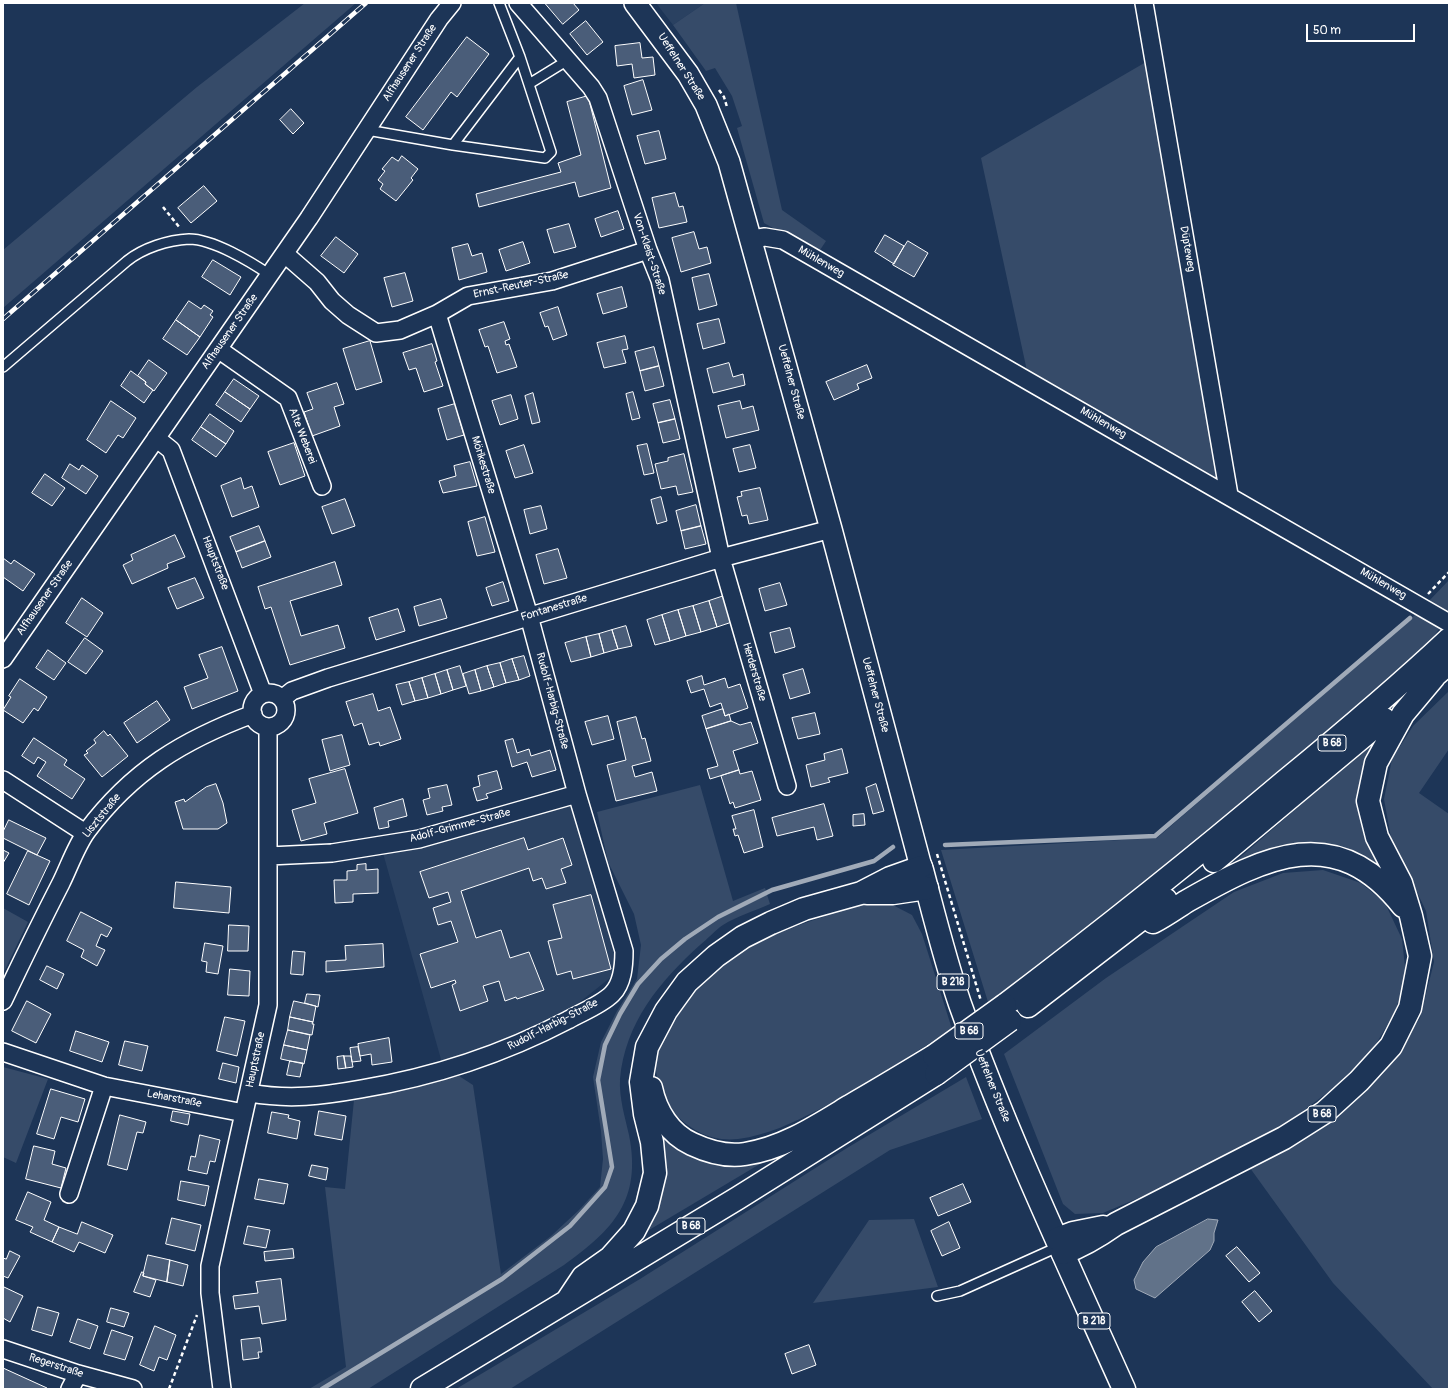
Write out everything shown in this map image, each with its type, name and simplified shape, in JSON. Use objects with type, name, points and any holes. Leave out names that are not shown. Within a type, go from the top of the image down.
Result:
[{"type":"main road","name":"B 68","points":[[1060,1246],[1073,1233],[1116,1224],[1284,1138],[1325,1112],[1359,1081],[1391,1046],[1410,1008],[1420,956],[1411,916],[1401,883],[1377,837],[1368,801],[1376,763],[1403,714],[1442,658]]},
{"type":"main road","name":"B 68","points":[[422,1389],[738,1198],[809,1142],[935,1065],[1007,1013],[1126,932],[1276,811],[1442,658]]},
{"type":"main road","name":"B 68","points":[[1007,1013],[1109,925],[1207,847],[1390,694],[1442,658]]},
{"type":"main road","name":"B 68","points":[[1126,932],[1156,921],[1246,870],[1281,858],[1312,853],[1337,857],[1364,868],[1389,888],[1411,916]]},
{"type":"main road","name":"Ueffelner Straße","points":[[921,867],[960,1003],[986,1073],[1060,1246],[1124,1389]]},
{"type":"main road","points":[[809,1142],[780,1144],[744,1154],[711,1153],[683,1140],[664,1122],[653,1097],[645,1061],[647,1047],[666,1011],[687,982],[716,956],[743,937],[804,909],[862,893],[890,878],[921,867]]},
{"type":"main road","points":[[862,893],[893,893],[927,888]]},
{"type":"main road","name":"B 68","points":[[567,1302],[583,1277],[610,1258],[634,1230],[647,1206],[655,1173],[652,1142],[641,1082],[645,1061]]},
{"type":"street","name":"Alfhausener Straße","points":[[3,659],[285,254],[439,19],[452,3]]},
{"type":"street","name":"Von-Kleist-Straße","points":[[518,3],[591,87],[603,110],[648,250],[660,280],[721,558]]},
{"type":"street","name":"Ueffelner Straße","points":[[635,3],[683,67],[706,105],[729,162],[752,239],[831,528],[921,867]]},
{"type":"street","name":"Düpteweg","points":[[1144,3],[1229,495]]},
{"type":"street","name":"Mühlenweg","points":[[752,239],[765,237],[783,240],[1229,495],[1449,623]]},
{"type":"street","name":"Ernst-Reuter-Straße","points":[[285,254],[308,274],[337,306],[376,333],[400,330],[437,314],[468,296],[552,281],[648,250]]},
{"type":"street","name":"Mörikestraße","points":[[437,314],[529,616]]},
{"type":"street","name":"Alte Weberei","points":[[218,349],[288,398],[322,486]]},
{"type":"street","name":"Hauptstraße","points":[[156,438],[172,450],[264,694]]},
{"type":"street","name":"Fontanestraße","points":[[282,699],[292,691],[328,678],[721,558],[831,528]]},
{"type":"street","name":"Herderstraße","points":[[721,558],[787,786]]},
{"type":"street","name":"Rudolf-Harbig-Straße","points":[[250,1093],[274,1098],[312,1096],[389,1084],[429,1075],[505,1049],[553,1028],[612,994],[620,981],[624,966],[624,951],[577,794],[529,616]]},
{"type":"street","points":[[264,694],[273,694],[282,699],[286,705],[285,716],[278,725],[268,727],[258,722],[253,714],[254,702],[264,694]]},
{"type":"street","name":"Lisztstraße","points":[[3,1001],[86,833],[116,797],[148,767],[184,744],[221,726],[253,714]]},
{"type":"street","name":"Hauptstraße","points":[[222,1389],[210,1293],[210,1266],[244,1113],[250,1093],[268,1005],[268,727]]},
{"type":"street","points":[[3,780],[86,833]]},
{"type":"street","name":"Adolf-Grimme-Straße","points":[[268,856],[332,853],[419,839],[577,794]]},
{"type":"street","name":"Leharstraße","points":[[3,1052],[104,1086],[244,1113]]},
{"type":"street","points":[[70,1194],[104,1086]]},
{"type":"street","name":"Regerstraße","points":[[3,1348],[78,1374],[133,1389]]},
{"type":"street","points":[[70,1389],[78,1374]]},
{"type":"lane","points":[[367,130],[453,146],[545,158],[551,152],[520,57],[499,3]]},
{"type":"lane","points":[[453,146],[520,57]]},
{"type":"lane","points":[[529,84],[568,60]]},
{"type":"lane","points":[[3,367],[137,253],[162,244],[190,239],[217,246],[253,264],[270,275]]},
{"type":"lane","points":[[937,1296],[960,1291],[1060,1246]]},
{"type":"path","points":[[163,207],[190,239]]},
{"type":"path","points":[[1418,604],[1449,572]]},
{"type":"path","points":[[168,1389],[202,1302],[210,1293]]},
{"type":"shaded area","points":[[305,3],[356,3],[3,308],[3,250],[197,87]]},
{"type":"shaded area","points":[[656,3],[705,3],[673,25]]},
{"type":"shaded area","points":[[705,3],[736,3],[782,210],[826,241],[818,253],[764,223],[737,128],[742,126],[732,96],[715,68],[706,71],[673,25]]},
{"type":"shaded area","points":[[1146,62],[1221,484],[1027,371],[981,158]]},
{"type":"shaded area","points":[[1449,580],[1449,614],[1428,602]]},
{"type":"shaded area","points":[[1416,614],[1439,629],[1418,658],[1267,790],[1014,988],[1005,990],[988,1002],[941,850],[1157,838]]},
{"type":"shaded area","points":[[1449,691],[1449,749],[1419,793],[1449,814],[1449,1389],[1433,1389],[1333,1283],[1250,1168],[1329,1119],[1382,1075],[1420,1018],[1434,962],[1426,911],[1391,838],[1384,799],[1392,759],[1413,726]]},
{"type":"shaded area","points":[[1380,736],[1368,760],[1397,886],[1340,850],[1222,873]]},
{"type":"shaded area","points":[[700,785],[733,901],[765,888],[770,904],[734,919],[717,929],[671,973],[658,988],[637,1021],[623,1059],[620,1079],[621,1100],[629,1135],[632,1158],[631,1178],[627,1195],[620,1211],[610,1226],[597,1239],[564,1265],[368,1389],[309,1389],[346,1367],[325,1187],[345,1189],[354,1100],[459,1076],[473,1085],[501,1274],[551,1236],[579,1210],[600,1187],[603,1159],[601,1131],[593,1077],[601,1042],[617,1011],[637,979],[641,945],[634,914],[608,862],[597,812]]},
{"type":"shaded area","points":[[563,806],[574,807],[618,968],[615,974],[571,1009],[517,1036],[442,1063],[383,853]]},
{"type":"shaded area","points":[[1323,870],[1361,883],[1385,903],[1402,939],[1406,976],[1395,1012],[1373,1049],[1336,1086],[1290,1121],[1234,1154],[1169,1185],[1103,1213],[1075,1214],[1063,1204],[1004,1054],[1106,978],[1234,892],[1283,873]]},
{"type":"shaded area","points":[[870,902],[887,902],[912,915],[922,934],[952,1029],[835,1101],[789,1124],[760,1135],[738,1139],[719,1139],[702,1133],[686,1124],[672,1111],[662,1095],[656,1073],[656,1059],[660,1045],[686,997],[702,978],[722,962],[745,949],[796,926]]},
{"type":"shaded area","points":[[3,908],[28,922],[3,974]]},
{"type":"shaded area","points":[[3,1067],[48,1079],[16,1163],[3,1157]]},
{"type":"shaded area","points":[[966,1077],[982,1119],[890,1150],[510,1389],[456,1389],[640,1279],[847,1148]]},
{"type":"shaded area","points":[[661,1128],[770,1158],[639,1236]]},
{"type":"shaded area","points":[[914,1219],[938,1287],[813,1303],[869,1220]]},
{"type":"shaded area","points":[[1208,1219],[1218,1220],[1214,1233],[1214,1241],[1210,1250],[1155,1298],[1136,1289],[1134,1280],[1143,1262],[1156,1247]]},
{"type":"building","points":[[545,3],[573,3],[579,10],[563,24]]},
{"type":"building","points":[[586,21],[603,42],[587,55],[570,34]]},
{"type":"building","points":[[467,37],[489,54],[457,97],[451,92],[423,130],[406,117]]},
{"type":"building","points":[[640,43],[642,58],[653,57],[655,75],[634,78],[632,64],[617,66],[615,46]]},
{"type":"building","points":[[643,80],[652,110],[632,115],[624,86]]},
{"type":"building","points":[[588,96],[611,188],[579,197],[575,182],[479,207],[476,194],[561,172],[558,163],[581,155],[567,102]]},
{"type":"building","points":[[291,109],[304,123],[293,134],[280,120]]},
{"type":"building","points":[[659,131],[666,159],[645,164],[637,136]]},
{"type":"building","points":[[402,156],[418,169],[411,178],[413,180],[396,201],[380,189],[383,184],[378,180],[385,171],[382,169],[392,157],[398,161]]},
{"type":"building","points":[[204,186],[217,201],[191,223],[178,208]]},
{"type":"building","points":[[675,193],[679,207],[683,206],[687,222],[659,228],[652,198]]},
{"type":"building","points":[[618,211],[624,229],[601,237],[595,219]]},
{"type":"building","points":[[569,224],[576,247],[554,253],[547,230]]},
{"type":"building","points":[[694,232],[699,249],[707,247],[711,263],[681,272],[672,238]]},
{"type":"building","points":[[885,235],[904,246],[894,264],[875,252]]},
{"type":"building","points":[[336,237],[358,254],[344,273],[321,256]]},
{"type":"building","points":[[908,241],[928,253],[914,277],[893,265]]},
{"type":"building","points":[[523,242],[530,263],[506,271],[499,250]]},
{"type":"building","points":[[468,244],[472,256],[482,253],[487,272],[459,280],[452,248]]},
{"type":"building","points":[[213,260],[241,277],[230,295],[202,277]]},
{"type":"building","points":[[405,273],[413,301],[392,307],[384,278]]},
{"type":"building","points":[[709,274],[717,305],[699,310],[692,278]]},
{"type":"building","points":[[622,287],[627,307],[603,314],[597,294]]},
{"type":"building","points":[[189,301],[201,309],[204,305],[213,311],[210,315],[213,317],[200,337],[176,320]]},
{"type":"building","points":[[558,307],[567,335],[553,340],[548,326],[545,327],[540,313]]},
{"type":"building","points":[[719,319],[725,343],[703,349],[697,324]]},
{"type":"building","points":[[176,320],[200,337],[187,355],[163,339]]},
{"type":"building","points":[[504,322],[510,339],[505,341],[506,345],[509,344],[517,367],[497,373],[488,346],[485,347],[479,330]]},
{"type":"building","points":[[625,336],[628,349],[622,350],[626,363],[604,368],[597,343]]},
{"type":"building","points":[[370,341],[382,382],[356,390],[343,349]]},
{"type":"building","points":[[432,344],[437,361],[435,362],[443,386],[424,392],[416,368],[409,370],[403,353]]},
{"type":"building","points":[[654,347],[659,366],[640,371],[635,352]]},
{"type":"building","points":[[149,360],[167,373],[154,391],[138,376]]},
{"type":"building","points":[[729,363],[733,377],[743,374],[745,385],[713,393],[707,369]]},
{"type":"building","points":[[867,365],[872,378],[857,384],[859,389],[834,400],[826,382]]},
{"type":"building","points":[[659,366],[664,386],[645,391],[640,371]]},
{"type":"building","points":[[131,371],[146,382],[145,384],[153,390],[144,403],[121,386]]},
{"type":"building","points":[[234,379],[259,396],[250,409],[225,392]]},
{"type":"building","points":[[337,383],[344,404],[334,407],[340,426],[312,436],[304,412],[313,409],[307,393]]},
{"type":"building","points":[[225,392],[250,409],[241,422],[216,405]]},
{"type":"building","points":[[633,392],[640,418],[632,420],[626,394]]},
{"type":"building","points":[[533,393],[540,422],[532,424],[525,396]]},
{"type":"building","points":[[511,395],[518,419],[500,425],[492,401]]},
{"type":"building","points":[[670,400],[675,419],[658,423],[653,404]]},
{"type":"building","points":[[111,401],[136,418],[123,438],[118,435],[106,453],[87,440]]},
{"type":"building","points":[[740,401],[742,409],[753,406],[759,430],[726,438],[718,406]]},
{"type":"building","points":[[455,404],[464,435],[447,440],[438,409]]},
{"type":"building","points":[[210,414],[234,431],[226,444],[201,427]]},
{"type":"building","points":[[675,419],[680,439],[663,443],[658,423]]},
{"type":"building","points":[[201,427],[226,444],[216,457],[192,440]]},
{"type":"building","points":[[294,443],[305,476],[280,485],[268,452]]},
{"type":"building","points":[[647,444],[654,473],[644,475],[637,446]]},
{"type":"building","points":[[524,445],[533,473],[515,478],[506,451]]},
{"type":"building","points":[[750,445],[756,468],[739,472],[733,449]]},
{"type":"building","points":[[684,454],[693,492],[678,495],[676,486],[661,489],[655,464],[668,461],[668,458]]},
{"type":"building","points":[[470,462],[477,486],[443,493],[439,481],[456,476],[454,466]]},
{"type":"building","points":[[70,464],[79,470],[82,465],[98,476],[86,494],[62,478]]},
{"type":"building","points":[[45,474],[65,488],[52,506],[32,493]]},
{"type":"building","points":[[241,478],[244,489],[252,486],[259,507],[232,517],[221,486]]},
{"type":"building","points":[[760,488],[768,520],[749,524],[747,515],[742,516],[737,497],[742,496],[741,492]]},
{"type":"building","points":[[661,497],[667,521],[657,524],[651,500]]},
{"type":"building","points":[[345,499],[355,526],[332,534],[322,507]]},
{"type":"building","points":[[696,505],[701,526],[681,531],[676,511]]},
{"type":"building","points":[[541,506],[547,529],[530,534],[524,510]]},
{"type":"building","points":[[485,517],[495,552],[477,556],[468,522]]},
{"type":"building","points":[[259,526],[265,541],[236,552],[230,537]]},
{"type":"building","points":[[701,526],[706,544],[685,549],[681,531]]},
{"type":"building","points":[[175,535],[185,557],[167,564],[168,568],[132,584],[123,565],[133,560],[131,555]]},
{"type":"building","points":[[265,541],[271,557],[242,568],[236,552]]},
{"type":"building","points":[[558,549],[567,578],[544,584],[536,555]]},
{"type":"building","points":[[3,558],[11,564],[14,560],[35,574],[23,591],[3,577]]},
{"type":"building","points":[[335,562],[342,585],[290,601],[301,636],[338,625],[345,648],[290,665],[271,607],[265,609],[258,587]]},
{"type":"building","points":[[195,578],[204,598],[177,609],[168,588]]},
{"type":"building","points":[[503,582],[509,601],[492,606],[486,588]]},
{"type":"building","points":[[780,583],[787,605],[765,611],[759,589]]},
{"type":"building","points":[[724,596],[732,622],[717,627],[709,601]]},
{"type":"building","points":[[82,598],[103,613],[87,637],[66,623]]},
{"type":"building","points":[[441,599],[447,618],[419,626],[414,607]]},
{"type":"building","points":[[709,601],[717,627],[701,632],[693,606]]},
{"type":"building","points":[[693,606],[701,632],[686,636],[678,610]]},
{"type":"building","points":[[398,609],[405,631],[376,640],[369,618]]},
{"type":"building","points":[[678,610],[686,636],[670,641],[662,615]]},
{"type":"building","points":[[662,615],[670,641],[655,645],[647,620]]},
{"type":"building","points":[[626,626],[632,646],[618,649],[612,630]]},
{"type":"building","points":[[790,628],[795,647],[775,653],[770,633]]},
{"type":"building","points":[[612,630],[618,649],[604,653],[599,634]]},
{"type":"building","points":[[599,634],[604,653],[591,657],[586,637]]},
{"type":"building","points":[[586,637],[591,657],[571,662],[565,643]]},
{"type":"building","points":[[85,638],[103,651],[86,674],[68,662]]},
{"type":"building","points":[[222,647],[238,691],[192,709],[184,687],[208,678],[199,655]]},
{"type":"building","points":[[48,650],[66,663],[54,680],[36,668]]},
{"type":"building","points":[[524,656],[530,676],[519,680],[512,659]]},
{"type":"building","points":[[512,659],[519,680],[506,683],[500,663]]},
{"type":"building","points":[[500,663],[506,683],[494,687],[487,666]]},
{"type":"building","points":[[460,666],[466,686],[453,690],[447,670]]},
{"type":"building","points":[[487,666],[494,687],[481,691],[475,670]]},
{"type":"building","points":[[803,669],[810,693],[790,699],[783,675]]},
{"type":"building","points":[[447,670],[453,690],[441,694],[435,674]]},
{"type":"building","points":[[475,670],[481,691],[469,694],[463,674]]},
{"type":"building","points":[[435,674],[441,694],[428,698],[422,678]]},
{"type":"building","points":[[702,676],[704,685],[725,678],[728,688],[740,684],[748,708],[725,716],[721,703],[710,707],[704,689],[691,693],[687,681]]},
{"type":"building","points":[[422,678],[428,698],[415,701],[409,682]]},
{"type":"building","points":[[20,679],[47,697],[38,711],[34,708],[23,723],[3,710],[11,697],[9,696]]},
{"type":"building","points":[[409,682],[415,701],[402,705],[396,685]]},
{"type":"building","points":[[373,694],[378,711],[390,707],[401,739],[380,746],[379,742],[369,745],[362,723],[354,726],[346,702]]},
{"type":"building","points":[[157,701],[170,720],[137,743],[124,723]]},
{"type":"building","points":[[723,709],[725,716],[729,714],[731,721],[706,729],[702,716]]},
{"type":"building","points":[[815,713],[820,734],[798,739],[792,718]]},
{"type":"building","points":[[608,716],[614,739],[592,745],[585,722]]},
{"type":"building","points":[[636,717],[642,739],[645,738],[651,761],[632,766],[635,777],[652,772],[657,791],[616,801],[607,765],[626,760],[617,722]]},
{"type":"building","points":[[731,721],[740,725],[751,722],[758,743],[733,751],[739,770],[710,779],[707,769],[718,766],[706,729]]},
{"type":"building","points":[[104,731],[108,736],[110,734],[128,756],[102,777],[84,755],[88,753],[86,751],[96,743],[94,740]]},
{"type":"building","points":[[342,735],[350,765],[330,771],[322,740]]},
{"type":"building","points":[[34,738],[67,760],[64,765],[85,779],[72,799],[37,776],[46,762],[38,757],[34,764],[22,756]]},
{"type":"building","points":[[513,739],[517,753],[529,749],[531,756],[550,750],[556,770],[532,777],[527,762],[512,767],[505,741]]},
{"type":"building","points":[[842,749],[848,773],[828,778],[830,782],[811,787],[806,765],[825,760],[824,754]]},
{"type":"building","points":[[345,769],[358,813],[324,823],[327,834],[301,841],[292,810],[316,803],[309,779]]},
{"type":"building","points":[[739,770],[740,774],[752,771],[761,800],[735,808],[733,802],[730,804],[721,776]]},
{"type":"building","points":[[497,771],[502,789],[486,794],[488,798],[477,801],[473,788],[480,786],[478,776]]},
{"type":"building","points":[[216,784],[223,803],[227,823],[218,829],[183,829],[175,802],[184,799],[185,802],[206,787]]},
{"type":"building","points":[[876,784],[884,811],[873,814],[866,788]]},
{"type":"building","points":[[447,785],[452,805],[442,807],[443,811],[427,815],[423,800],[430,798],[428,789]]},
{"type":"building","points":[[403,799],[407,816],[388,821],[389,827],[379,829],[374,808]]},
{"type":"building","points":[[824,804],[833,836],[817,840],[814,827],[777,836],[772,818]]},
{"type":"building","points":[[754,810],[763,847],[744,853],[738,835],[735,836],[733,829],[736,829],[732,816]]},
{"type":"building","points":[[864,814],[865,825],[853,826],[853,815]]},
{"type":"building","points":[[9,820],[46,838],[37,855],[3,838],[3,832]]},
{"type":"building","points":[[524,838],[528,850],[563,838],[572,865],[561,869],[566,883],[546,889],[542,878],[533,881],[529,868],[461,891],[476,938],[501,930],[510,958],[529,952],[544,990],[517,999],[516,997],[505,1001],[499,981],[483,986],[488,1001],[460,1011],[452,985],[456,983],[455,980],[431,988],[420,954],[458,942],[451,921],[438,925],[433,908],[451,902],[448,892],[429,898],[420,872]]},
{"type":"building","points":[[3,850],[9,853],[3,863]]},
{"type":"building","points":[[28,851],[50,861],[29,905],[7,894]]},
{"type":"building","points":[[366,864],[366,870],[378,869],[378,893],[353,894],[353,902],[335,903],[334,880],[347,880],[347,871],[357,870],[357,865]]},
{"type":"building","points":[[176,882],[231,887],[229,913],[174,908]]},
{"type":"building","points":[[591,895],[611,969],[573,979],[571,971],[557,975],[548,941],[562,938],[553,905]]},
{"type":"building","points":[[81,912],[112,928],[107,937],[101,934],[96,946],[105,950],[97,966],[81,957],[84,950],[67,941]]},
{"type":"building","points":[[229,925],[249,926],[248,951],[228,951]]},
{"type":"building","points":[[205,943],[223,946],[218,974],[206,972],[207,962],[202,961]]},
{"type":"building","points":[[383,944],[384,967],[326,972],[326,961],[346,960],[345,946]]},
{"type":"building","points":[[293,951],[305,952],[303,975],[291,974]]},
{"type":"building","points":[[47,966],[64,974],[57,989],[40,980]]},
{"type":"building","points":[[230,969],[250,971],[249,996],[228,995]]},
{"type":"building","points":[[307,994],[320,995],[318,1007],[305,1003]]},
{"type":"building","points":[[27,1001],[51,1014],[36,1043],[12,1031]]},
{"type":"building","points":[[294,1001],[316,1006],[313,1022],[290,1017]]},
{"type":"building","points":[[225,1017],[245,1021],[237,1056],[217,1051]]},
{"type":"building","points":[[290,1017],[313,1022],[312,1035],[288,1030]]},
{"type":"building","points":[[288,1030],[310,1035],[307,1050],[284,1045]]},
{"type":"building","points":[[76,1031],[109,1042],[102,1062],[70,1051]]},
{"type":"building","points":[[389,1038],[392,1062],[372,1065],[371,1054],[360,1056],[358,1044]]},
{"type":"building","points":[[125,1041],[148,1046],[142,1071],[119,1065]]},
{"type":"building","points":[[284,1045],[307,1050],[304,1064],[281,1059]]},
{"type":"building","points":[[358,1047],[361,1061],[352,1062],[350,1048]]},
{"type":"building","points":[[344,1056],[351,1056],[353,1067],[346,1068]]},
{"type":"building","points":[[344,1056],[346,1068],[338,1069],[337,1057]]},
{"type":"building","points":[[290,1061],[303,1063],[300,1077],[287,1075]]},
{"type":"building","points":[[223,1063],[239,1067],[236,1083],[219,1079]]},
{"type":"building","points":[[51,1089],[85,1099],[78,1122],[61,1117],[54,1139],[37,1134]]},
{"type":"building","points":[[173,1111],[190,1114],[188,1125],[171,1121]]},
{"type":"building","points":[[319,1111],[346,1116],[342,1140],[315,1135]]},
{"type":"building","points":[[272,1112],[289,1115],[288,1118],[300,1121],[297,1139],[268,1133]]},
{"type":"building","points":[[120,1115],[146,1122],[143,1133],[137,1132],[127,1170],[108,1165]]},
{"type":"building","points":[[200,1135],[220,1140],[215,1162],[210,1161],[207,1174],[188,1170],[191,1156],[195,1157]]},
{"type":"building","points":[[34,1146],[55,1151],[52,1164],[66,1168],[61,1188],[26,1179]]},
{"type":"building","points":[[312,1165],[328,1168],[326,1180],[309,1176]]},
{"type":"building","points":[[259,1179],[288,1184],[284,1204],[255,1199]]},
{"type":"building","points":[[181,1181],[209,1186],[205,1206],[178,1200]]},
{"type":"building","points":[[963,1184],[971,1202],[938,1216],[930,1198]]},
{"type":"building","points":[[28,1192],[51,1202],[44,1220],[59,1227],[52,1242],[30,1232],[33,1227],[16,1220]]},
{"type":"building","points":[[172,1218],[201,1225],[195,1251],[166,1244]]},
{"type":"building","points":[[82,1222],[113,1235],[105,1253],[79,1242],[74,1252],[52,1242],[59,1227],[77,1234]]},
{"type":"building","points":[[949,1222],[960,1248],[942,1256],[931,1231]]},
{"type":"building","points":[[248,1226],[270,1230],[266,1248],[244,1244]]},
{"type":"building","points":[[1237,1247],[1260,1273],[1249,1282],[1226,1256]]},
{"type":"building","points":[[293,1249],[294,1258],[265,1261],[264,1252]]},
{"type":"building","points":[[10,1251],[20,1256],[8,1278],[3,1276],[3,1258],[6,1259]]},
{"type":"building","points":[[148,1255],[170,1260],[167,1282],[143,1276]]},
{"type":"building","points":[[170,1260],[188,1265],[183,1286],[167,1282]]},
{"type":"building","points":[[142,1272],[144,1273],[143,1276],[156,1280],[150,1297],[134,1292]]},
{"type":"building","points":[[281,1279],[286,1320],[262,1324],[259,1306],[235,1309],[233,1296],[258,1293],[256,1282]]},
{"type":"building","points":[[4,1287],[23,1296],[10,1322],[3,1318]]},
{"type":"building","points":[[1255,1291],[1272,1311],[1259,1322],[1242,1302]]},
{"type":"building","points":[[38,1307],[59,1313],[52,1336],[32,1330]]},
{"type":"building","points":[[111,1308],[129,1313],[124,1327],[107,1322]]},
{"type":"building","points":[[78,1319],[98,1326],[90,1349],[70,1342]]},
{"type":"building","points":[[155,1326],[176,1335],[167,1360],[159,1357],[154,1371],[140,1365]]},
{"type":"building","points":[[112,1330],[133,1337],[125,1360],[104,1354]]},
{"type":"building","points":[[260,1338],[262,1352],[258,1352],[259,1358],[243,1360],[241,1340]]},
{"type":"building","points":[[809,1345],[816,1365],[792,1374],[785,1354]]},
{"type":"building","points":[[3,1368],[47,1388],[47,1389],[3,1389]]},
{"type":"waterway","points":[[945,845],[1155,836],[1410,618]]},
{"type":"waterway","points":[[322,1389],[502,1279],[570,1226],[605,1187],[612,1167],[598,1080],[605,1045],[620,1014],[638,984],[661,959],[685,939],[718,917],[772,890],[874,861],[893,847]]},
{"type":"railway","points":[[3,319],[366,3]]}]
